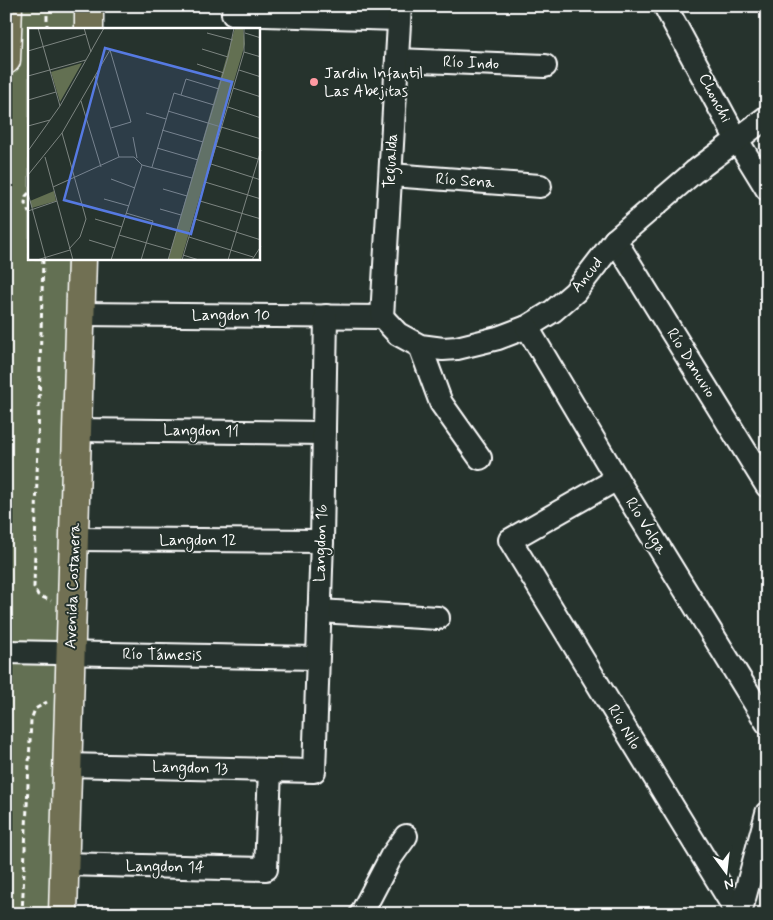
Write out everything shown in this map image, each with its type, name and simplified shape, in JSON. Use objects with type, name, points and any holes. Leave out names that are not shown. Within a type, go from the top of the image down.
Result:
[{"type":"main road","points":[[6,60],[8,6]]},
{"type":"main road","points":[[88,28],[89,6]]},
{"type":"main road","name":"Avenida Costanera","points":[[63,914],[82,260]]},
{"type":"street","name":"Chonchi","points":[[666,6],[737,140],[767,188]]},
{"type":"street","points":[[234,10],[400,12]]},
{"type":"street","name":"Tegualda","points":[[382,317],[400,12]]},
{"type":"street","name":"Río Indo","points":[[397,60],[545,66]]},
{"type":"street","name":"Ancud","points":[[382,317],[398,334],[420,346],[443,349],[457,348],[498,338],[528,327],[553,312],[575,292],[615,240],[694,172],[767,117]]},
{"type":"street","name":"Río Sena","points":[[391,175],[540,186]]},
{"type":"street","name":"Río Danuvio","points":[[615,240],[767,486]]},
{"type":"street","name":"Langdon 10","points":[[81,314],[382,317]]},
{"type":"street","name":"Langdon 16","points":[[314,771],[322,541],[326,316]]},
{"type":"street","name":"Río Volga","points":[[528,327],[617,479],[767,723]]},
{"type":"street","points":[[420,346],[441,403],[480,458]]},
{"type":"street","name":"Langdon 11","points":[[78,430],[324,433]]},
{"type":"street","name":"Río Nilo","points":[[617,479],[510,540],[739,914]]},
{"type":"street","name":"Langdon 12","points":[[75,539],[322,541]]},
{"type":"street","points":[[319,611],[438,618]]},
{"type":"street","name":"Río Támesis","points":[[6,652],[317,658]]},
{"type":"street","name":"Langdon 13","points":[[67,765],[314,771]]},
{"type":"street","name":"Langdon 14","points":[[64,864],[266,869],[270,770]]},
{"type":"street","points":[[739,914],[767,812]]},
{"type":"street","points":[[361,914],[391,857],[406,836]]},
{"type":"path","points":[[47,6],[47,28]]},
{"type":"path","points":[[28,194],[25,203],[28,210]]},
{"type":"path","points":[[42,260],[34,587],[38,595],[49,599],[56,606]]},
{"type":"path","points":[[22,914],[31,720],[35,709],[52,699]]},
{"type":"green space","points":[[12,6],[84,6],[83,28],[28,28],[28,260],[77,260],[60,914],[6,914],[6,206]]},
{"type":"place","name":"Jardin Infantil Las Abejitas","points":[[314,82]]}]
